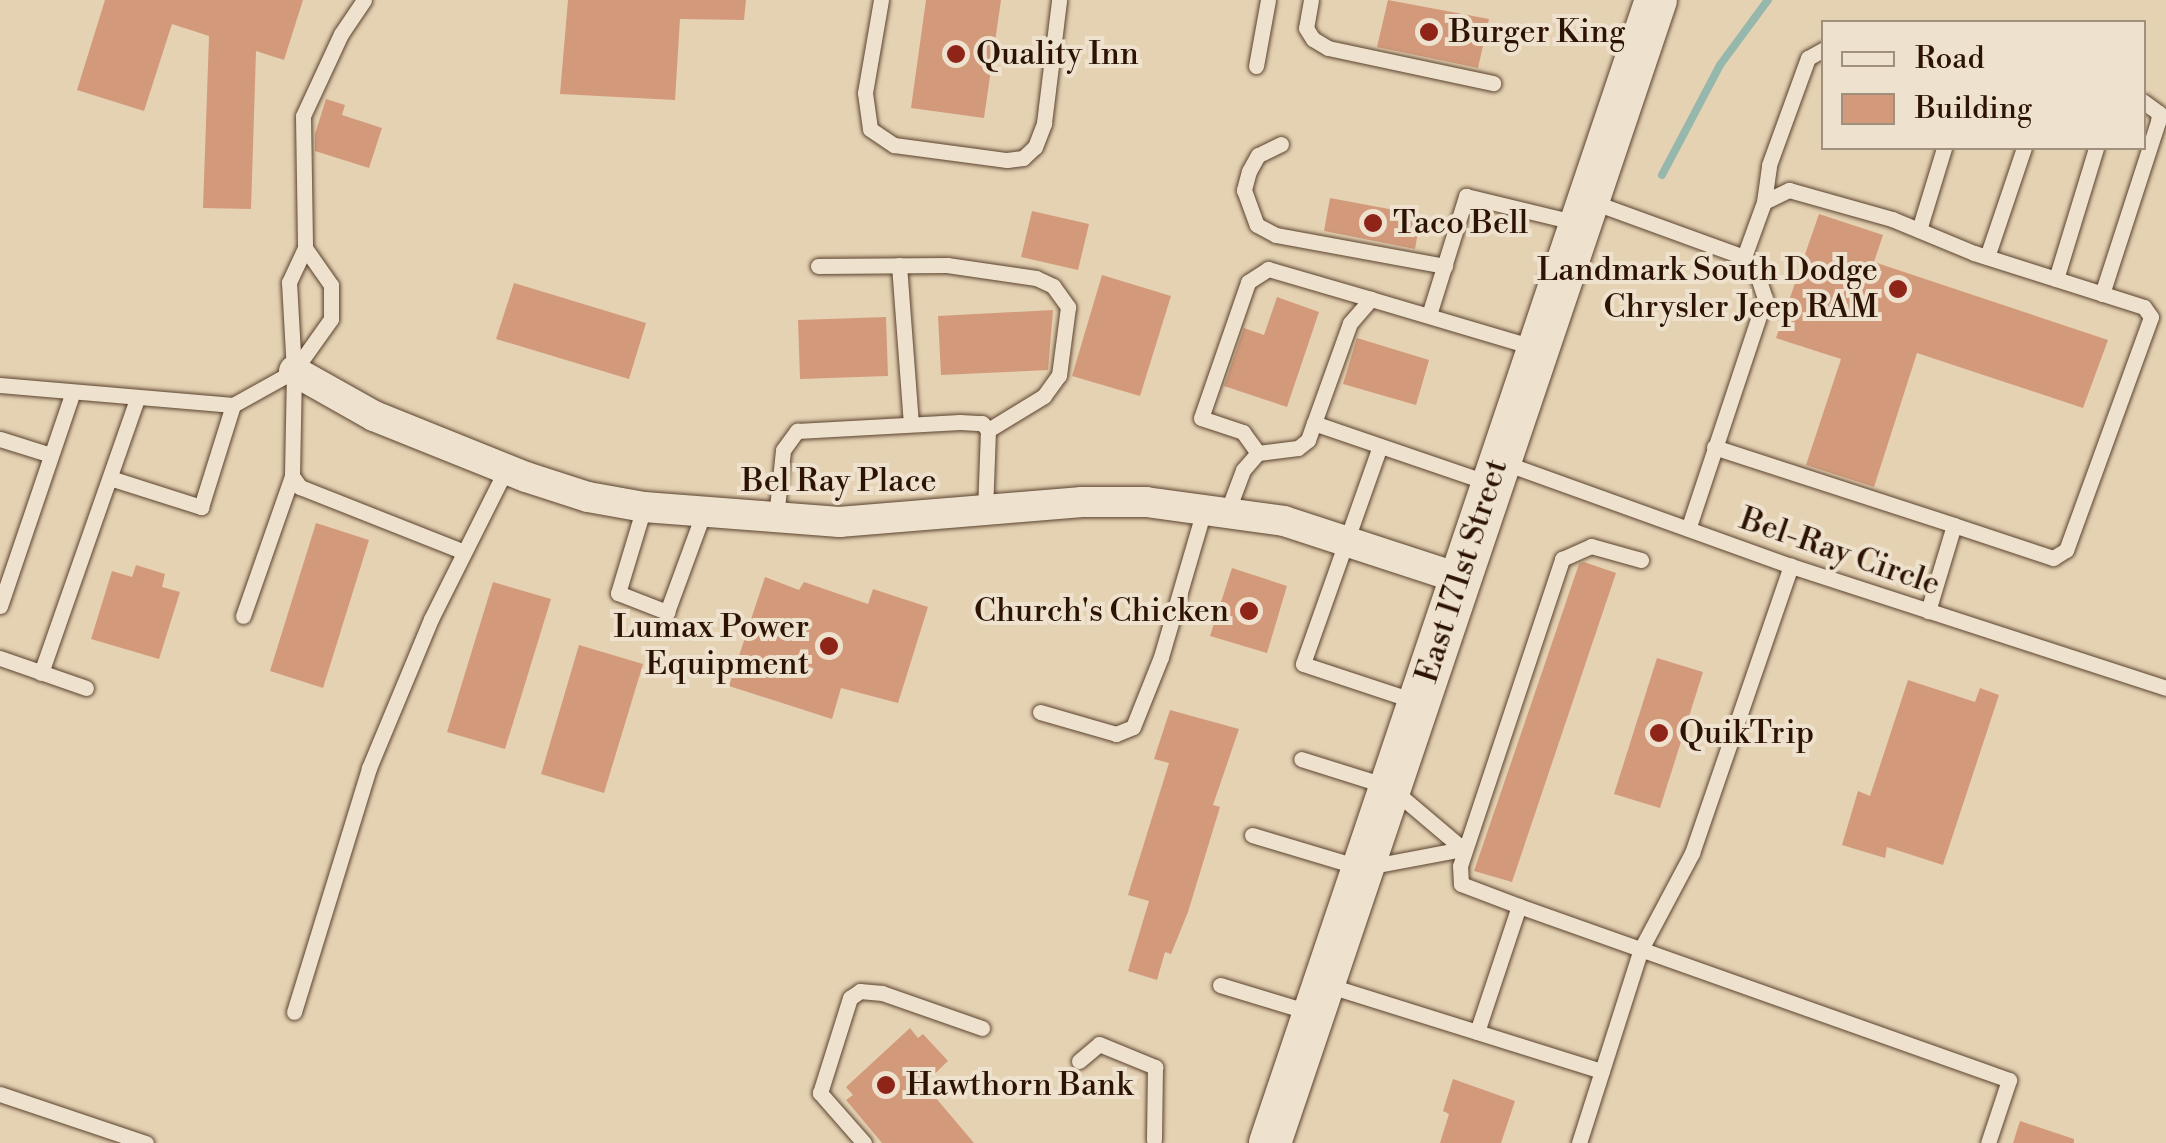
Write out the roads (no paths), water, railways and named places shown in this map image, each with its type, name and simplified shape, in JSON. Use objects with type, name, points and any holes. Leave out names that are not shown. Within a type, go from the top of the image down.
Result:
[{"type":"main road","name":"East 171st Street","points":[[1270,1143],[1651,7]]},
{"type":"street","name":"Bel Ray Place","points":[[294,371],[374,416],[506,470],[588,497],[644,507],[840,522],[1082,502],[1216,509],[1346,538],[1461,579]]},
{"type":"lane","points":[[243,616],[292,476],[294,371],[288,282],[306,248],[303,116],[341,34],[364,0]]},
{"type":"lane","points":[[881,0],[865,93],[870,129],[894,144],[1007,160],[1022,158],[1035,147],[1044,124],[1059,0]]},
{"type":"lane","points":[[1256,66],[1268,0]]},
{"type":"lane","points":[[1311,0],[1306,28],[1313,39],[1328,48],[1493,83]]},
{"type":"lane","points":[[1744,257],[1764,202],[1769,166],[1808,58],[1821,50]]},
{"type":"lane","points":[[2102,294],[2158,122],[2158,113],[2146,104]]},
{"type":"lane","points":[[1280,144],[1258,155],[1249,171],[1244,190],[1256,226],[1276,235],[1445,266]]},
{"type":"lane","points":[[1919,230],[1943,150]]},
{"type":"lane","points":[[1987,257],[2023,150]]},
{"type":"lane","points":[[2056,279],[2095,150]]},
{"type":"lane","points":[[1714,447],[2053,558],[2066,550],[2151,316],[2144,307],[1789,190],[1764,202]]},
{"type":"lane","points":[[1429,315],[1466,196],[1582,211],[1744,257],[1757,274],[1765,298],[1688,529]]},
{"type":"lane","points":[[0,385],[233,406],[294,371],[331,319],[330,286],[306,248]]},
{"type":"lane","points":[[818,266],[947,265],[1036,278],[1067,302],[1059,375],[1037,401],[988,430]]},
{"type":"lane","points":[[899,266],[911,424]]},
{"type":"lane","points":[[1258,453],[1243,432],[1201,418],[1248,282],[1268,269],[1536,348]]},
{"type":"lane","points":[[1040,712],[1116,734],[1133,727],[1216,509],[1258,453],[1298,448],[1308,440],[1350,323],[1371,299]]},
{"type":"lane","points":[[0,606],[72,394]]},
{"type":"lane","points":[[41,673],[136,400]]},
{"type":"lane","points":[[110,478],[200,507],[233,406]]},
{"type":"lane","points":[[776,518],[782,450],[797,431],[975,422],[988,430]]},
{"type":"lane","name":"Bel-Ray Circle","points":[[1314,423],[1380,446],[1495,472],[1688,529],[2166,688]]},
{"type":"lane","points":[[985,512],[988,430]]},
{"type":"lane","points":[[0,438],[52,456]]},
{"type":"lane","points":[[1380,446],[1303,664],[1419,702]]},
{"type":"lane","points":[[294,1012],[369,768],[430,619],[506,470]]},
{"type":"lane","points":[[292,476],[300,487],[464,552]]},
{"type":"lane","points":[[644,507],[618,593],[667,612],[703,514]]},
{"type":"lane","points":[[1928,611],[1954,525]]},
{"type":"lane","points":[[1640,560],[1592,546],[1562,559],[1462,849],[1461,884],[2009,1080],[1988,1143]]},
{"type":"lane","points":[[1579,1143],[1641,950],[1692,852],[1791,566]]},
{"type":"lane","points":[[0,658],[86,688]]},
{"type":"lane","points":[[1301,759],[1390,787],[1462,849]]},
{"type":"lane","points":[[1252,835],[1362,868],[1462,849]]},
{"type":"lane","points":[[1477,1032],[1519,906]]},
{"type":"lane","points":[[1220,986],[1318,998],[1477,1032],[1602,1071]]},
{"type":"lane","points":[[864,1143],[820,1093],[850,998],[860,991],[882,993],[982,1028]]},
{"type":"lane","points":[[1079,1061],[1099,1044],[1155,1067],[1154,1140]]},
{"type":"lane","points":[[0,1094],[146,1143]]},
{"type":"waterway","points":[[1662,175],[1720,65],[1768,0]]},
{"type":"place","name":"Burger King","points":[[1429,32]]},
{"type":"place","name":"Quality Inn","points":[[956,54]]},
{"type":"place","name":"Taco Bell","points":[[1373,223]]},
{"type":"place","name":"Landmark South Dodge Chrysler Jeep RAM","points":[[1898,289]]},
{"type":"place","name":"Church's Chicken","points":[[1249,611]]},
{"type":"place","name":"Lumax Power Equipment","points":[[829,646]]},
{"type":"place","name":"QuikTrip","points":[[1659,733]]},
{"type":"place","name":"Hawthorn Bank","points":[[886,1085]]}]
